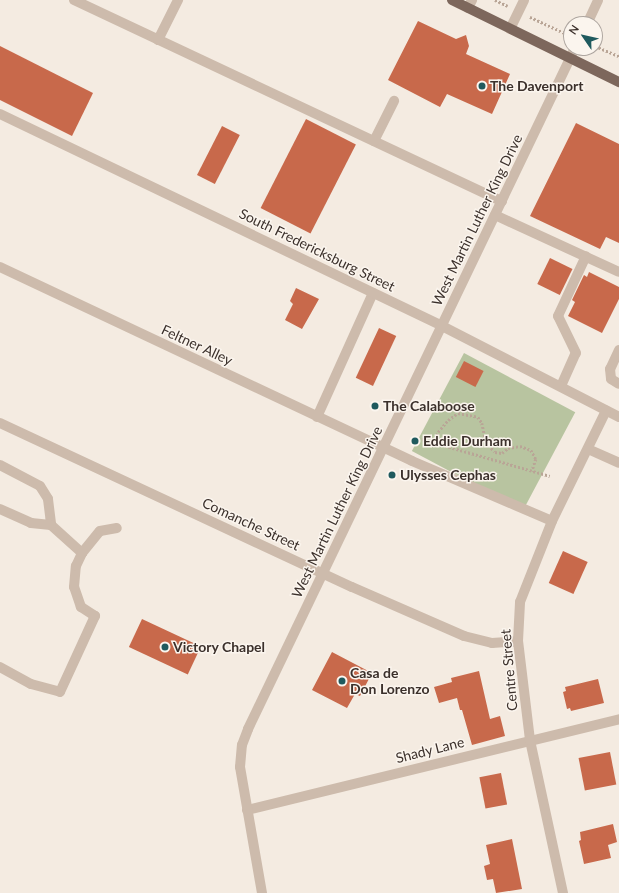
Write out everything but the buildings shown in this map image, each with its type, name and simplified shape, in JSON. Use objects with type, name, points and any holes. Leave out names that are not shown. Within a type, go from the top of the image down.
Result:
[{"type":"main road","points":[[452,0],[470,4],[510,29],[619,82]]},
{"type":"street","points":[[74,0],[502,201]]},
{"type":"street","points":[[158,40],[178,0]]},
{"type":"street","points":[[510,29],[524,0]]},
{"type":"street","points":[[591,16],[598,0]]},
{"type":"street","name":"West Martin Luther King Drive","points":[[262,893],[240,767],[242,745],[248,729],[571,56]]},
{"type":"street","points":[[374,141],[394,101]]},
{"type":"street","name":"South Fredericksburg Street","points":[[0,114],[314,263],[561,386],[619,417]]},
{"type":"street","points":[[495,215],[619,272]]},
{"type":"street","points":[[561,386],[576,353],[558,316],[586,256]]},
{"type":"street","name":"Feltner Alley","points":[[0,267],[383,448],[552,521]]},
{"type":"street","points":[[317,417],[373,293]]},
{"type":"street","points":[[619,350],[610,369],[611,379],[619,384]]},
{"type":"street","name":"Centre Street","points":[[563,893],[530,740],[518,641],[520,602],[552,521],[606,411]]},
{"type":"street","name":"Comanche Street","points":[[0,423],[323,573],[464,636],[492,643],[518,641]]},
{"type":"street","points":[[588,449],[619,463]]},
{"type":"street","points":[[0,465],[40,486],[48,498],[51,524]]},
{"type":"street","points":[[0,509],[31,523],[51,524],[82,553]]},
{"type":"street","points":[[0,667],[31,684],[60,692],[95,616],[81,607],[74,587],[76,566],[82,553],[100,531],[117,528]]},
{"type":"street","name":"Shady Lane","points":[[247,810],[619,718]]},
{"type":"path","points":[[553,30],[563,33]]},
{"type":"path","points":[[603,49],[619,56]]},
{"type":"path","points":[[435,443],[438,432],[448,420],[458,414],[478,417],[482,422],[486,442],[495,452],[502,453],[508,448],[520,446],[531,450],[536,459],[532,471]]},
{"type":"path","points":[[422,439],[550,476]]},
{"type":"green space","points":[[464,353],[575,412],[523,510],[412,451]]},
{"type":"place","name":"The Davenport","points":[[482,86]]},
{"type":"place","name":"The Calaboose","points":[[375,406]]},
{"type":"place","name":"Eddie Durham","points":[[415,441]]},
{"type":"place","name":"Ulysses Cephas","points":[[392,475]]},
{"type":"place","name":"Victory Chapel","points":[[165,647]]},
{"type":"place","name":"Casa de Don Lorenzo","points":[[342,681]]}]
